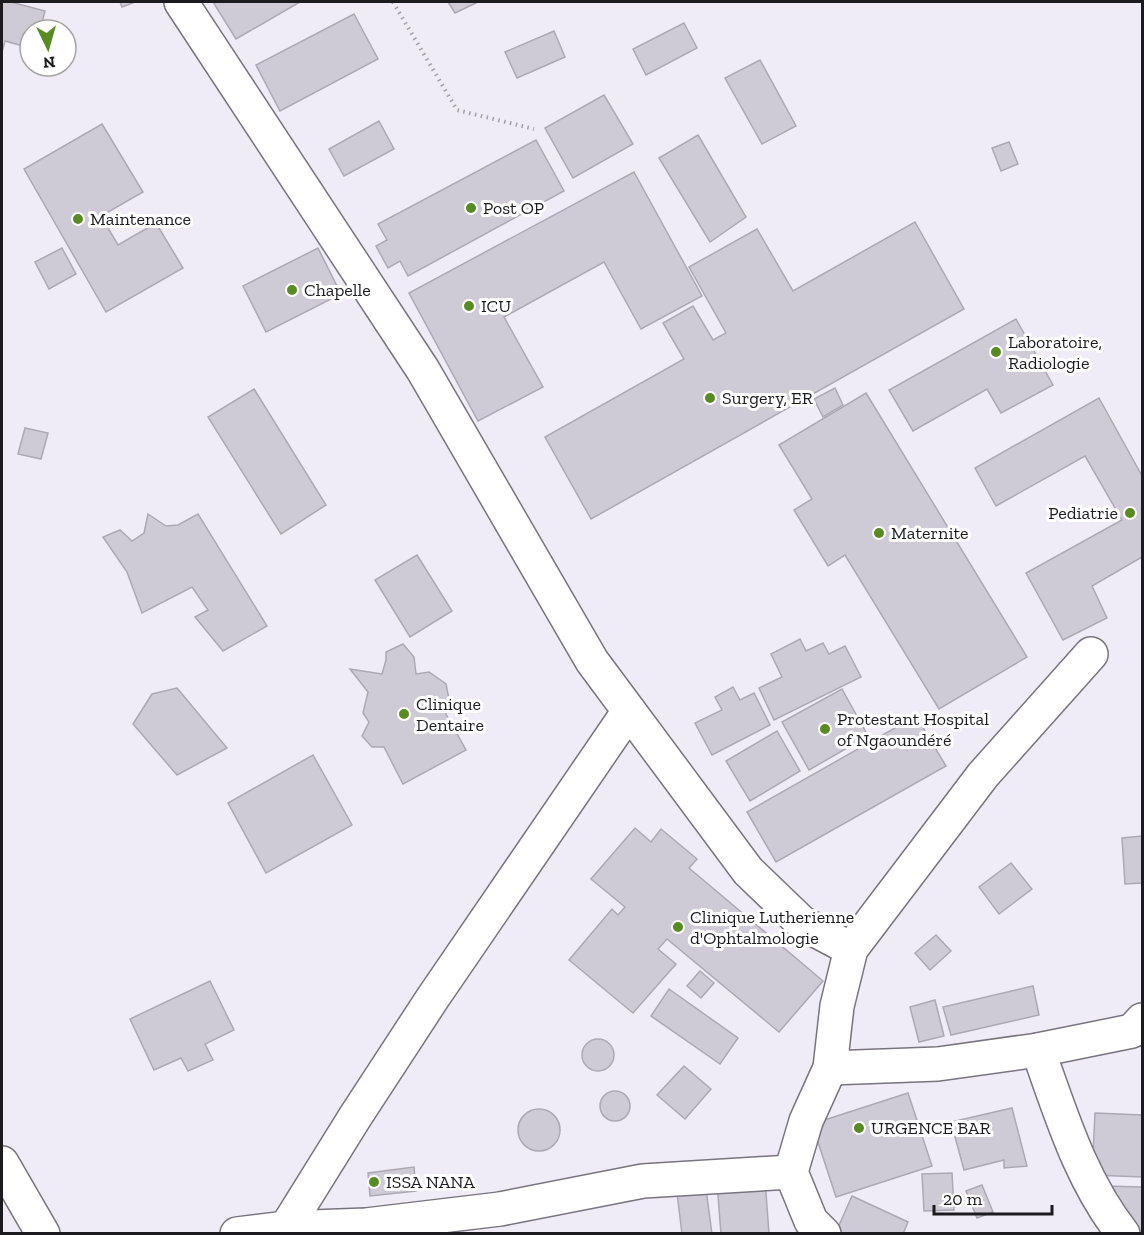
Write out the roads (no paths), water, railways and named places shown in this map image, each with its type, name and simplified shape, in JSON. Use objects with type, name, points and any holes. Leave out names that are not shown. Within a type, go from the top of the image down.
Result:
[{"type":"street","points":[[181,2],[423,370],[592,661],[748,870],[802,923],[851,949]]},
{"type":"street","points":[[824,1233],[811,1221],[791,1172],[806,1121],[830,1068],[837,1006],[851,949],[983,775],[1091,654]]},
{"type":"street","points":[[286,1231],[432,999],[629,711]]},
{"type":"street","points":[[830,1068],[938,1064],[1038,1050],[1132,1031],[1143,1020]]},
{"type":"street","points":[[1038,1050],[1076,1155],[1107,1213],[1123,1233]]},
{"type":"street","points":[[2,1163],[43,1233]]},
{"type":"street","points":[[237,1233],[366,1225],[500,1209],[643,1181],[791,1172]]},
{"type":"street","points":[[2,1212],[30,1233]]},
{"type":"place","name":"Post OP","points":[[471,208]]},
{"type":"place","name":"Maintenance","points":[[78,219]]},
{"type":"place","name":"Chapelle","points":[[292,290]]},
{"type":"place","name":"ICU","points":[[469,306]]},
{"type":"place","name":"Laboratoire, Radiologie","points":[[996,352]]},
{"type":"place","name":"Surgery, ER","points":[[710,398]]},
{"type":"place","name":"Pediatrie","points":[[1130,513]]},
{"type":"place","name":"Maternite","points":[[879,533]]},
{"type":"place","name":"Clinique Dentaire","points":[[404,714]]},
{"type":"place","name":"Protestant Hospital of Ngaoundéré","points":[[825,729]]},
{"type":"place","name":"Clinique Lutherienne d'Ophtalmologie","points":[[678,927]]},
{"type":"place","name":"URGENCE BAR","points":[[859,1128]]},
{"type":"place","name":"ISSA NANA","points":[[374,1182]]}]
